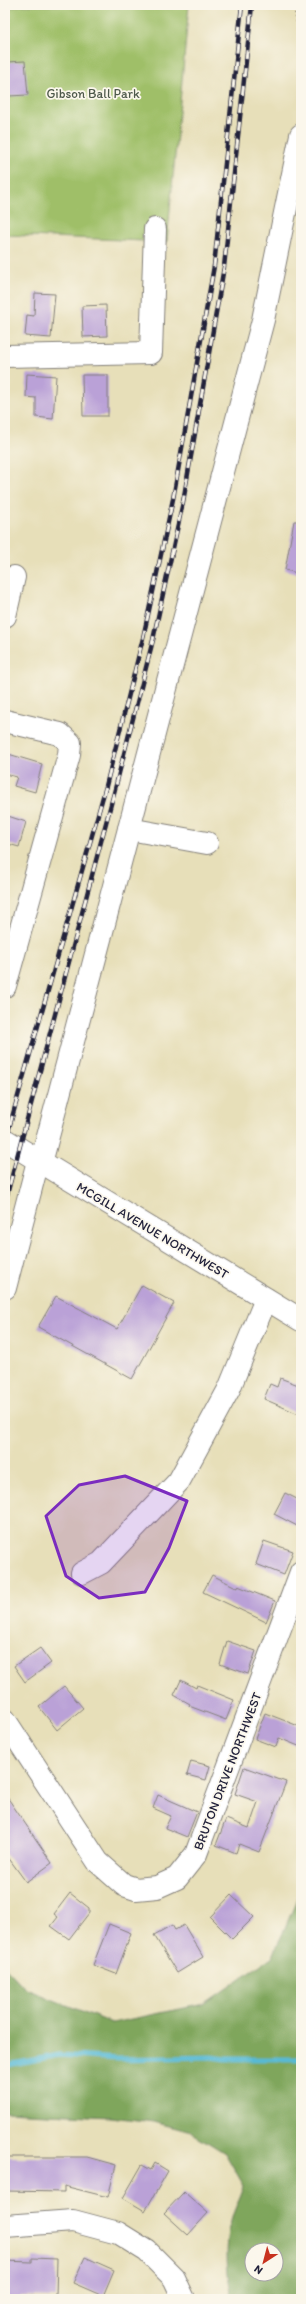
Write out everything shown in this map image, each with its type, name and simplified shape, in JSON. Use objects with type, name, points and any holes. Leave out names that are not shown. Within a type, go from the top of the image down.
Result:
[{"type":"street","points":[[5,1288],[129,829],[263,320],[301,135]]},
{"type":"street","points":[[5,356],[151,353],[155,229]]},
{"type":"street","points":[[5,616],[14,577]]},
{"type":"street","points":[[5,721],[60,734],[70,743],[69,755],[5,986]]},
{"type":"street","points":[[129,829],[207,842]]},
{"type":"street","name":"MCGILL AVENUE NORTHWEST","points":[[5,1140],[301,1320]]},
{"type":"street","points":[[82,1573],[101,1563],[179,1481],[229,1389],[266,1299]]},
{"type":"street","name":"BRUTON DRIVE NORTHWEST","points":[[5,1720],[98,1862],[124,1885],[136,1889],[157,1887],[177,1878],[196,1854],[301,1572]]},
{"type":"street","points":[[5,2226],[73,2221],[118,2234],[148,2251],[174,2278],[184,2299]]},
{"type":"path","points":[[294,5],[301,48]]},
{"type":"highlighted area","points":[[125,1476],[187,1501],[169,1548],[145,1592],[99,1598],[66,1576],[46,1516],[79,1485]]},
{"type":"green space","name":"Gibson Ball Park","points":[[21,5],[189,5],[167,242],[5,235],[5,9]]},
{"type":"green space","points":[[301,1890],[301,2299],[233,2299],[229,2280],[227,2250],[232,2217],[244,2186],[225,2153],[191,2132],[154,2122],[111,2117],[5,2112],[5,1967],[26,1989],[112,2023],[204,2004],[273,1956]]},
{"type":"building","points":[[25,61],[28,95],[9,96],[7,62]]},
{"type":"building","points":[[35,293],[55,294],[51,338],[25,336],[27,315],[34,316]]},
{"type":"building","points":[[106,305],[107,336],[83,337],[82,306]]},
{"type":"building","points":[[27,374],[56,376],[53,419],[36,417],[36,398],[26,397]]},
{"type":"building","points":[[82,375],[108,375],[108,416],[83,416]]},
{"type":"building","points":[[294,521],[301,521],[301,574],[285,570]]},
{"type":"building","points":[[5,753],[42,764],[35,792],[14,786],[17,777],[5,774]]},
{"type":"building","points":[[5,815],[26,822],[19,847],[5,843]]},
{"type":"building","points":[[142,1285],[174,1303],[132,1379],[38,1327],[56,1296],[117,1329]]},
{"type":"building","points":[[280,1378],[301,1386],[301,1415],[264,1399],[270,1384],[277,1387]]},
{"type":"building","points":[[285,1493],[301,1501],[301,1528],[274,1514]]},
{"type":"building","points":[[264,1541],[293,1551],[284,1575],[256,1564]]},
{"type":"building","points":[[212,1575],[238,1588],[238,1586],[275,1601],[266,1622],[203,1592]]},
{"type":"building","points":[[227,1641],[256,1651],[248,1674],[220,1664]]},
{"type":"building","points":[[40,1648],[51,1663],[25,1682],[14,1666]]},
{"type":"building","points":[[181,1680],[196,1688],[197,1685],[234,1700],[226,1720],[189,1706],[190,1704],[174,1695]]},
{"type":"building","points":[[64,1686],[83,1708],[57,1730],[39,1707]]},
{"type":"building","points":[[265,1713],[301,1727],[301,1747],[279,1738],[276,1747],[255,1739]]},
{"type":"building","points":[[191,1761],[210,1766],[206,1780],[187,1775]]},
{"type":"building","points":[[244,1767],[286,1782],[259,1852],[239,1844],[236,1853],[216,1845],[226,1819],[249,1828],[258,1802],[235,1794]]},
{"type":"building","points":[[5,1794],[52,1863],[26,1882],[5,1853]]},
{"type":"building","points":[[158,1795],[197,1812],[187,1837],[165,1828],[171,1816],[153,1808]]},
{"type":"building","points":[[70,1893],[89,1908],[89,1913],[69,1939],[51,1926],[58,1917],[54,1914]]},
{"type":"building","points":[[231,1895],[254,1917],[232,1939],[210,1917]]},
{"type":"building","points":[[109,1924],[131,1933],[116,1974],[93,1965]]},
{"type":"building","points":[[172,1925],[175,1930],[184,1925],[203,1957],[177,1973],[154,1935]]},
{"type":"building","points":[[5,2157],[87,2157],[116,2165],[108,2197],[64,2186],[64,2192],[5,2191]]},
{"type":"building","points":[[155,2163],[168,2171],[145,2211],[123,2198],[142,2165],[151,2170]]},
{"type":"building","points":[[184,2192],[208,2213],[188,2235],[164,2213]]},
{"type":"building","points":[[85,2257],[114,2270],[103,2296],[73,2283]]},
{"type":"building","points":[[32,2258],[57,2259],[56,2297],[20,2296],[20,2299],[5,2299],[5,2261],[32,2262]]},
{"type":"waterway","points":[[5,2064],[8,2065],[59,2055],[118,2059],[211,2057],[225,2059],[301,2059]]},
{"type":"railway","points":[[5,1142],[106,786],[143,638],[173,499],[214,266],[242,5]]},
{"type":"railway","points":[[5,1202],[153,640],[183,502],[224,267],[252,5]]}]
